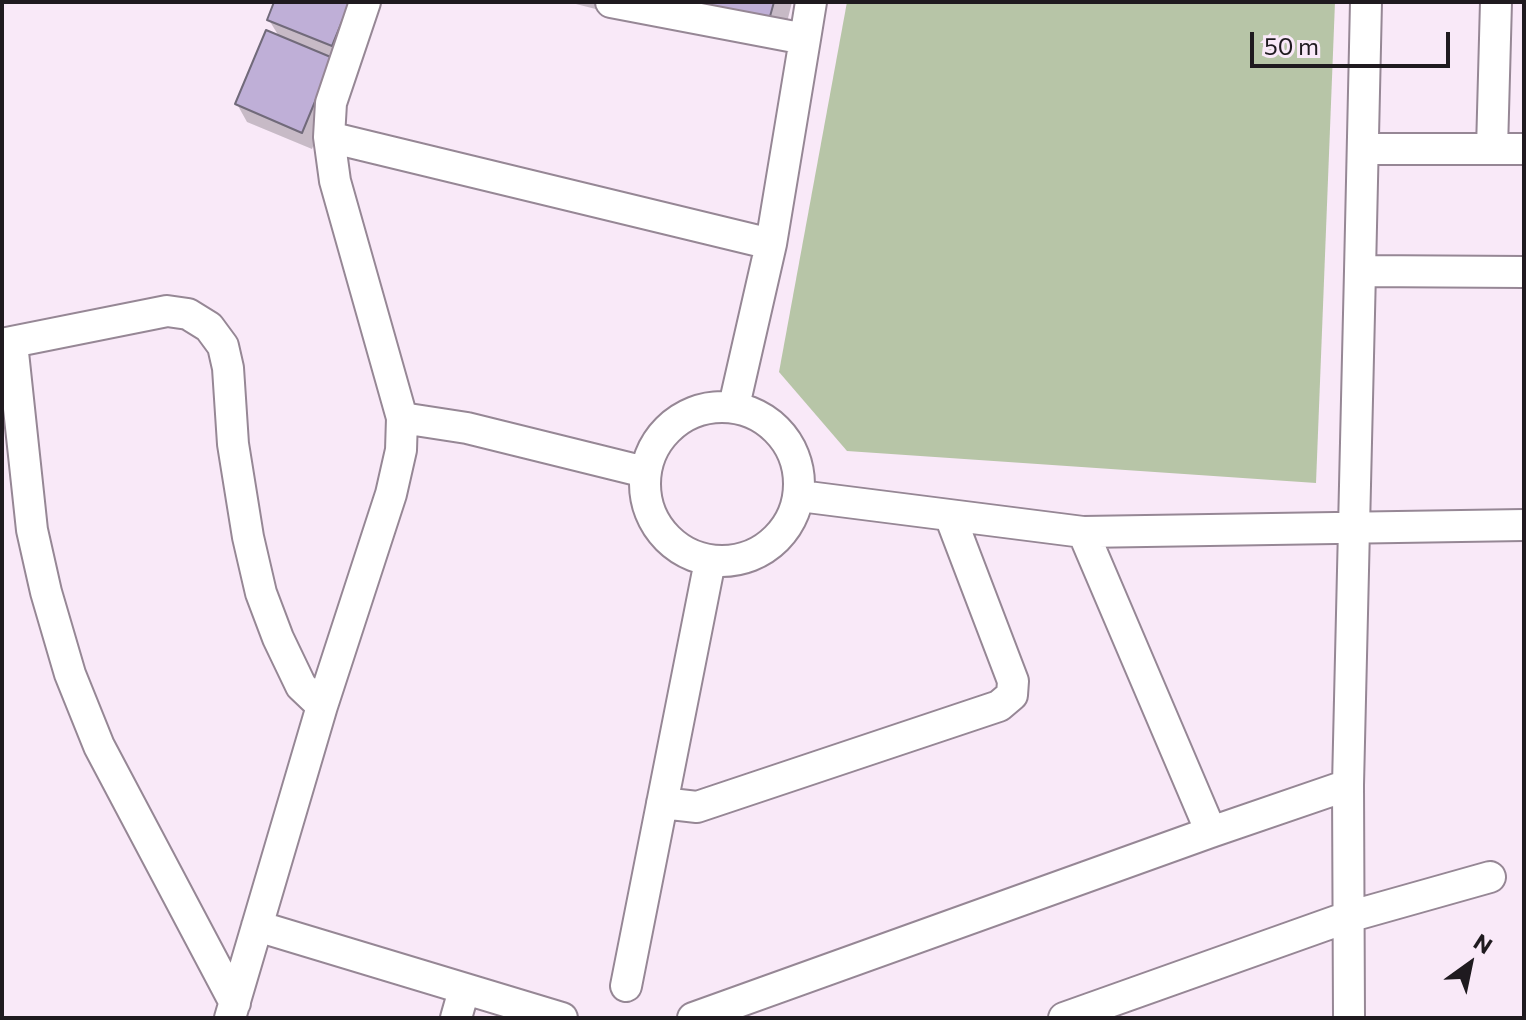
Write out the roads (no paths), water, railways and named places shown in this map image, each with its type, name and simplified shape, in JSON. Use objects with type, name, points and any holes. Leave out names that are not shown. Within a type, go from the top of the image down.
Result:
[{"type":"street","points":[[232,1011],[322,706],[391,494],[401,450],[402,418],[335,181],[329,137],[331,103],[365,2]]},
{"type":"street","points":[[611,2],[805,39]]},
{"type":"street","points":[[734,406],[771,244],[811,2]]},
{"type":"street","points":[[1349,1018],[1348,785],[1366,2]]},
{"type":"street","points":[[1492,149],[1496,2]]},
{"type":"street","points":[[329,137],[771,244]]},
{"type":"street","points":[[1364,149],[1524,149]]},
{"type":"street","points":[[1360,271],[1524,272]]},
{"type":"street","points":[[232,1011],[99,746],[70,674],[32,530],[7,344],[167,311],[188,314],[209,327],[223,346],[228,368],[233,444],[248,537],[261,593],[301,686],[322,706]]},
{"type":"street","points":[[734,406],[763,417],[786,438],[799,466],[800,496],[789,525],[769,547],[741,560],[710,561],[682,551],[659,530],[646,502],[645,472],[655,443],[676,420],[704,408],[734,406]]},
{"type":"street","points":[[402,418],[467,428],[645,472]]},
{"type":"street","points":[[800,496],[1083,532],[1524,525]]},
{"type":"street","points":[[662,803],[697,807],[999,706],[1012,695],[1013,681],[950,516]]},
{"type":"street","points":[[1083,532],[1211,832]]},
{"type":"street","points":[[626,986],[710,561]]},
{"type":"street","points":[[693,1018],[1348,785]]},
{"type":"street","points":[[1064,1018],[1348,917],[1490,877]]},
{"type":"street","points":[[257,926],[460,1004],[562,1018]]}]
